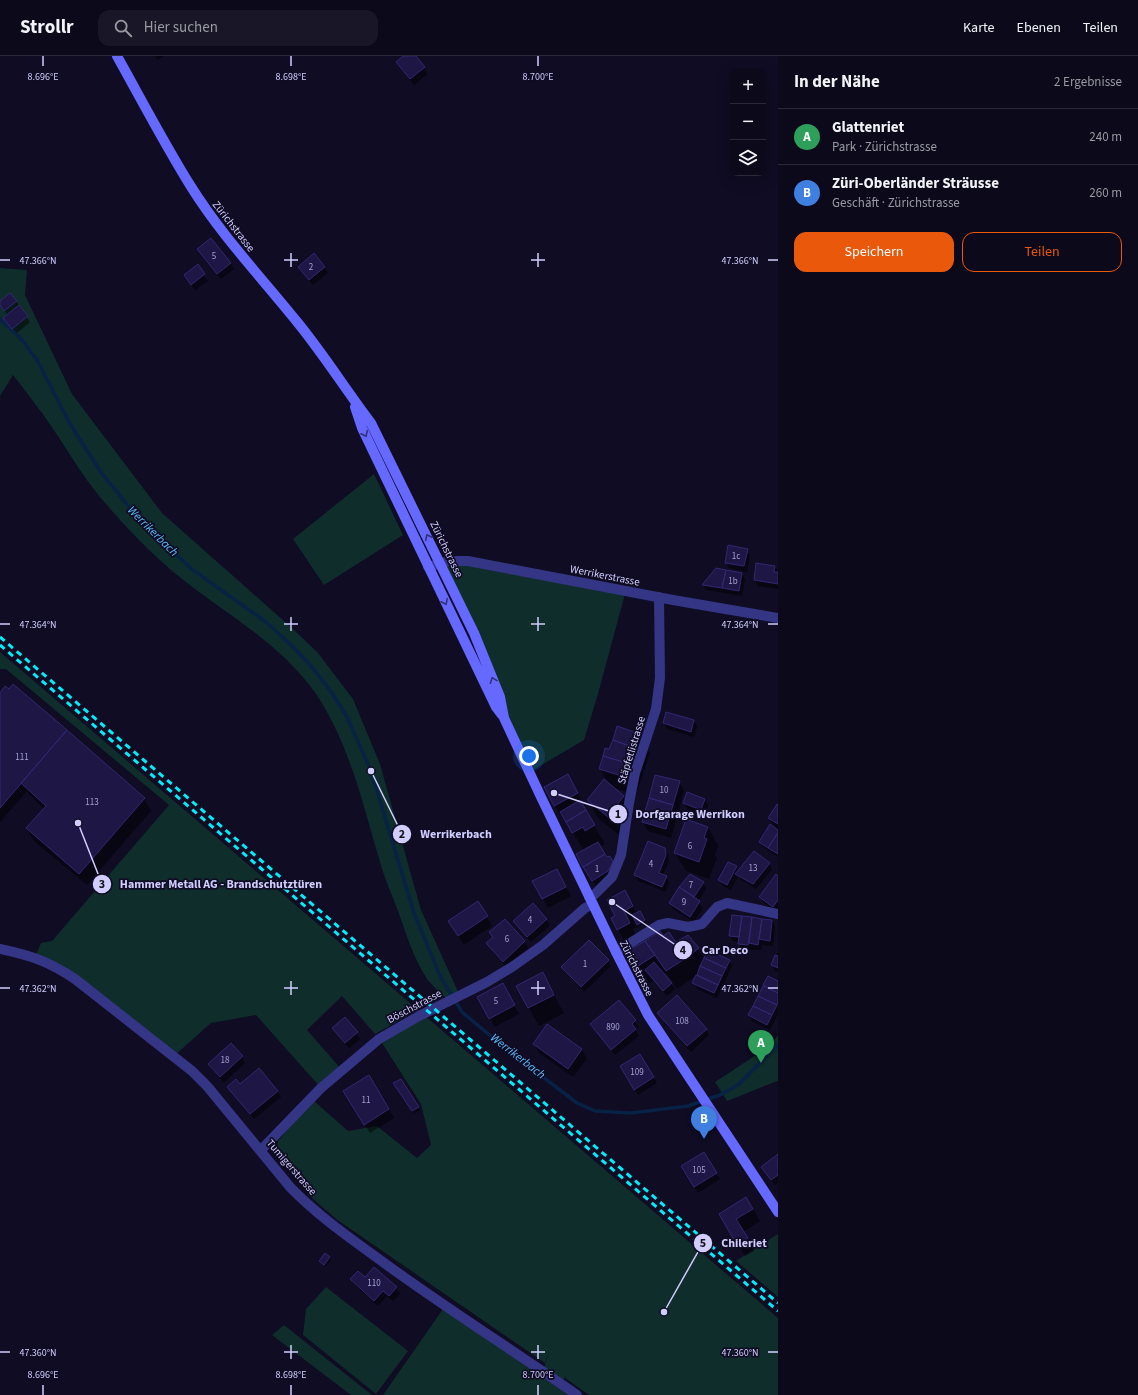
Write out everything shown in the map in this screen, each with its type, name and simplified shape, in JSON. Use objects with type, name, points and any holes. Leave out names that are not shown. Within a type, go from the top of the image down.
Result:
[{"type":"main road","name":"Zürichstrasse","points":[[117,56],[190,185],[214,221],[298,322],[329,362],[352,398],[371,423],[440,562],[487,664],[500,697],[504,718]]},
{"type":"main road","name":"Zürichstrasse","points":[[352,398],[362,428],[428,567],[496,707],[504,718],[591,901],[648,1015],[778,1212]]},
{"type":"street","name":"Werrikerstrasse","points":[[428,567],[440,562],[468,561],[778,618]]},
{"type":"street","name":"Stäpfetlistrasse","points":[[591,901],[595,894],[612,877],[621,855],[628,803],[635,773],[656,709],[660,678],[659,597]]},
{"type":"street","name":"Böschstrasse","points":[[261,1150],[321,1088],[379,1039],[420,1016],[487,982],[512,967],[542,945],[591,901]]},
{"type":"street","points":[[616,952],[659,925],[668,923],[688,927],[702,924],[717,907],[727,903],[778,914]]},
{"type":"street","name":"Tumigerstrasse","points":[[0,949],[35,957],[55,966],[75,979],[192,1071],[207,1086],[290,1187],[330,1223],[444,1306],[578,1395]]},
{"type":"green space","points":[[0,268],[27,270],[25,295],[72,394],[162,513],[318,653],[353,699],[380,764],[421,910],[460,996],[449,1001],[429,982],[418,964],[384,875],[347,755],[328,714],[316,694],[300,673],[263,639],[182,579],[130,531],[93,488],[46,419],[13,375],[0,396]]},
{"type":"green space","points":[[374,474],[403,535],[324,585],[293,539]]},
{"type":"green space","points":[[449,561],[626,590],[584,740],[528,773],[440,562]]},
{"type":"green space","points":[[0,652],[778,1318],[778,1395],[589,1395],[565,1378],[566,1374],[562,1384],[543,1371],[549,1352],[545,1363],[336,1219],[312,1198],[277,1155],[278,1141],[313,1100],[348,1131],[377,1126],[417,1158],[431,1145],[421,1104],[382,1043],[419,1016],[415,1012],[375,1034],[342,996],[307,1030],[342,1070],[321,1088],[256,1015],[211,1023],[174,1056],[75,979],[35,957],[41,943],[52,941],[169,805],[6,669],[0,669]]},
{"type":"green space","points":[[778,1035],[778,1082],[777,1081],[727,1101],[715,1082],[771,1045]]},
{"type":"green space","points":[[778,1234],[778,1297],[736,1261]]},
{"type":"green space","points":[[326,1287],[408,1351],[376,1394],[303,1335],[306,1309]]},
{"type":"green space","points":[[443,1309],[569,1395],[383,1395]]},
{"type":"green space","points":[[284,1325],[372,1395],[351,1395],[272,1335]]},
{"type":"building","points":[[403,56],[416,56],[425,67],[410,79],[396,62]]},
{"type":"building","points":[[211,238],[231,263],[217,274],[197,249]]},
{"type":"building","points":[[314,253],[325,267],[309,280],[298,267]]},
{"type":"building","points":[[198,264],[205,274],[191,285],[184,275]]},
{"type":"building","points":[[10,293],[17,301],[4,311],[0,305],[0,301]]},
{"type":"building","points":[[19,305],[28,316],[12,329],[3,318]]},
{"type":"building","points":[[728,545],[748,549],[744,566],[725,563]]},
{"type":"building","points":[[756,563],[775,566],[774,572],[778,572],[778,584],[754,580]]},
{"type":"building","points":[[716,568],[726,570],[722,588],[702,585]]},
{"type":"building","points":[[726,570],[742,573],[739,591],[722,588]]},
{"type":"building","points":[[13,684],[67,730],[0,808],[0,693],[5,686],[9,689]]},
{"type":"building","points":[[666,712],[694,720],[691,732],[663,723]]},
{"type":"building","points":[[617,726],[640,734],[635,748],[613,740]]},
{"type":"building","points":[[67,730],[145,798],[79,874],[26,828],[46,806],[21,783]]},
{"type":"building","points":[[613,740],[635,748],[630,764],[603,756],[605,748],[609,749]]},
{"type":"building","points":[[603,756],[630,764],[625,777],[599,769]]},
{"type":"building","points":[[568,774],[578,793],[554,806],[544,787]]},
{"type":"building","points":[[655,775],[680,781],[673,805],[649,798]]},
{"type":"building","points":[[604,779],[624,796],[617,805],[618,807],[608,817],[587,800]]},
{"type":"building","points":[[687,792],[705,799],[701,810],[683,803]]},
{"type":"building","points":[[649,798],[673,805],[666,829],[642,822]]},
{"type":"building","points":[[580,800],[586,810],[566,822],[560,812]]},
{"type":"building","points":[[777,804],[778,805],[778,824],[768,818]]},
{"type":"building","points":[[586,810],[595,825],[585,831],[583,827],[572,833],[566,822]]},
{"type":"building","points":[[686,819],[708,827],[704,838],[707,839],[699,862],[674,853]]},
{"type":"building","points":[[770,824],[778,830],[778,832],[768,848],[759,842]]},
{"type":"building","points":[[778,833],[778,854],[768,848]]},
{"type":"building","points":[[648,841],[665,848],[666,855],[659,873],[667,876],[662,887],[634,875]]},
{"type":"building","points":[[598,842],[605,854],[583,867],[576,854]]},
{"type":"building","points":[[754,851],[770,863],[753,884],[735,874]]},
{"type":"building","points":[[605,854],[607,857],[610,856],[613,862],[608,871],[592,881],[583,867]]},
{"type":"building","points":[[728,862],[737,866],[727,885],[718,880]]},
{"type":"building","points":[[557,869],[566,887],[542,899],[532,881]]},
{"type":"building","points":[[690,874],[704,882],[694,897],[679,887]]},
{"type":"building","points":[[776,874],[778,876],[778,900],[773,907],[759,897]]},
{"type":"building","points":[[679,887],[700,901],[690,917],[669,903]]},
{"type":"building","points":[[625,890],[633,906],[624,911],[630,923],[617,930],[611,918],[615,916],[607,900]]},
{"type":"building","points":[[478,901],[488,916],[458,936],[448,921]]},
{"type":"building","points":[[533,903],[547,919],[527,937],[513,921]]},
{"type":"building","points":[[640,911],[645,920],[637,925],[632,915]]},
{"type":"building","points":[[732,915],[742,916],[739,937],[729,936]]},
{"type":"building","points":[[742,916],[752,917],[748,945],[738,944]]},
{"type":"building","points":[[752,917],[762,919],[758,945],[749,943]]},
{"type":"building","points":[[505,919],[525,941],[503,962],[486,943],[493,937],[489,932]]},
{"type":"building","points":[[762,919],[772,920],[770,941],[759,939]]},
{"type":"building","points":[[660,931],[663,936],[669,932],[686,958],[666,971],[645,941]]},
{"type":"building","points":[[688,935],[699,948],[686,958],[676,942]]},
{"type":"building","points":[[589,940],[609,960],[581,987],[561,967]]},
{"type":"building","points":[[645,941],[655,955],[638,966],[628,951]]},
{"type":"building","points":[[708,950],[730,960],[726,968],[704,958]]},
{"type":"building","points":[[775,955],[778,956],[778,968],[771,965]]},
{"type":"building","points":[[704,958],[726,968],[722,976],[700,966]]},
{"type":"building","points":[[654,962],[672,983],[663,991],[645,970]]},
{"type":"building","points":[[700,966],[722,976],[718,985],[697,975]]},
{"type":"building","points":[[543,972],[554,995],[528,1008],[516,986]]},
{"type":"building","points":[[696,975],[718,985],[714,993],[692,983]]},
{"type":"building","points":[[768,976],[778,981],[778,993],[763,985]]},
{"type":"building","points":[[503,983],[515,1005],[489,1019],[477,997]]},
{"type":"building","points":[[763,986],[778,993],[777,1005],[758,996]]},
{"type":"building","points":[[677,995],[707,1029],[687,1046],[657,1013]]},
{"type":"building","points":[[758,996],[777,1005],[772,1015],[753,1006]]},
{"type":"building","points":[[619,1000],[636,1020],[632,1024],[636,1029],[611,1050],[590,1024]]},
{"type":"building","points":[[753,1006],[772,1015],[767,1025],[748,1015]]},
{"type":"building","points":[[345,1017],[358,1032],[345,1043],[332,1028]]},
{"type":"building","points":[[547,1024],[582,1049],[568,1069],[533,1044]]},
{"type":"building","points":[[231,1043],[243,1056],[220,1077],[208,1064]]},
{"type":"building","points":[[640,1054],[654,1077],[634,1090],[620,1066]]},
{"type":"building","points":[[259,1068],[278,1091],[250,1114],[227,1087],[236,1079],[240,1084]]},
{"type":"building","points":[[369,1075],[389,1109],[364,1125],[343,1091]]},
{"type":"building","points":[[401,1079],[419,1107],[412,1111],[393,1083]]},
{"type":"building","points":[[704,1152],[717,1173],[694,1187],[681,1166]]},
{"type":"building","points":[[778,1154],[778,1175],[771,1180],[761,1167]]},
{"type":"building","points":[[746,1197],[753,1209],[736,1219],[748,1238],[737,1245],[719,1214]]},
{"type":"building","points":[[325,1253],[330,1257],[324,1265],[319,1261]]},
{"type":"building","points":[[374,1267],[397,1287],[389,1296],[383,1291],[374,1301],[350,1279],[358,1271],[365,1277]]},
{"type":"waterway","name":"Werrikerbach","points":[[0,319],[22,340],[37,360],[69,422],[100,471],[143,524],[193,570],[266,622],[311,666],[332,693],[347,717],[371,771],[414,913],[441,978],[462,1012],[505,1048],[577,1103],[595,1111],[631,1113],[688,1106],[720,1095],[738,1085],[778,1045]]},
{"type":"railway","points":[[0,637],[778,1303]]},
{"type":"railway","points":[[0,645],[778,1311]]},
{"type":"place","name":"Werrikerbach","points":[[371,771]]},
{"type":"place","name":"Dorfgarage Werrikon","points":[[554,793]]},
{"type":"place","name":"Hammer Metall AG - Brandschutztüren","points":[[78,823]]},
{"type":"place","name":"Car Deco","points":[[612,902]]},
{"type":"place","name":"Glattenriet","points":[[761,1063]]},
{"type":"place","name":"Züri-Oberländer Sträusse","points":[[704,1139]]},
{"type":"place","name":"Chileriet","points":[[664,1312]]}]
